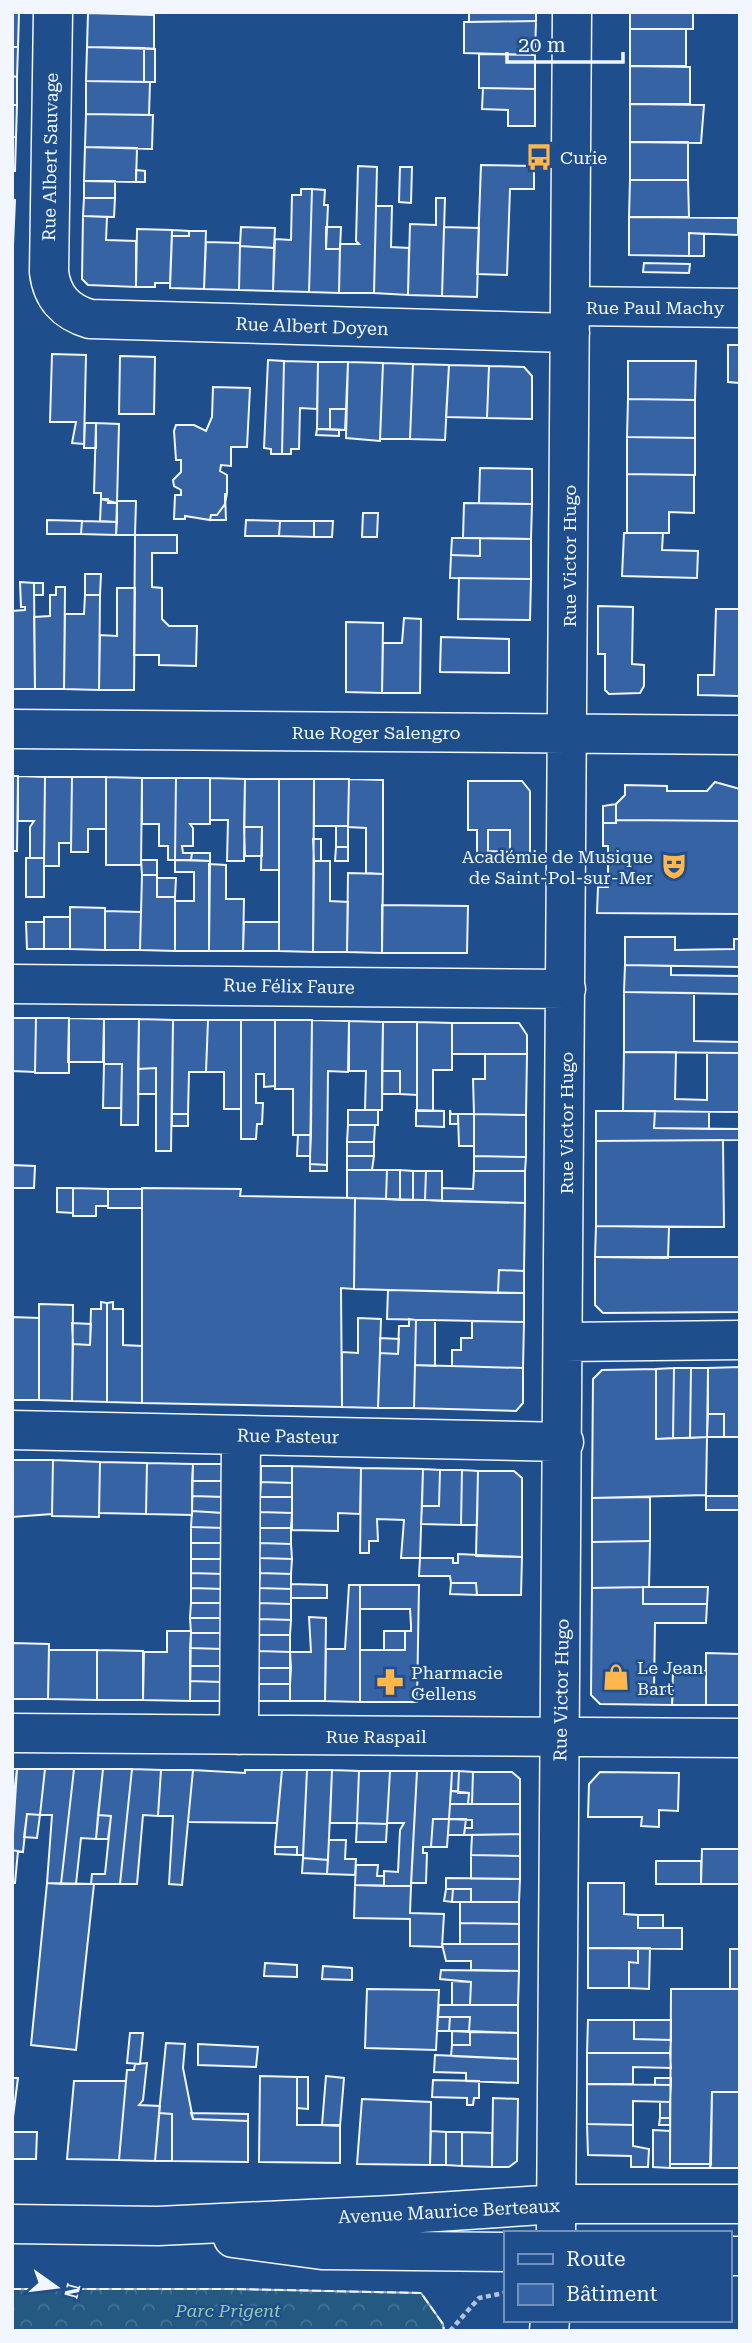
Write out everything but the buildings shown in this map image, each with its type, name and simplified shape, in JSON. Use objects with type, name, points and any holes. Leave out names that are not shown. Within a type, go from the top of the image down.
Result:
[{"type":"street","name":"Rue Albert Sauvage","points":[[53,12],[48,261],[51,286],[59,300]]},
{"type":"street","name":"Rue Victor Hugo","points":[[559,2225],[572,12]]},
{"type":"street","name":"Rue Albert Doyen","points":[[59,300],[73,313],[90,318],[570,320]]},
{"type":"street","name":"Rue Paul Machy","points":[[570,320],[740,307]]},
{"type":"street","name":"Rue Roger Salengro","points":[[12,729],[740,735]]},
{"type":"street","name":"Rue Félix Faure","points":[[12,984],[566,989]]},
{"type":"street","points":[[564,1342],[740,1340]]},
{"type":"street","name":"Rue Pasteur","points":[[12,1430],[564,1442]]},
{"type":"street","points":[[239,1734],[241,1435]]},
{"type":"street","name":"Rue Raspail","points":[[12,1733],[740,1738]]},
{"type":"street","name":"Avenue Maurice Berteaux","points":[[12,2224],[158,2226],[458,2210],[559,2225],[740,2204]]},
{"type":"street","name":"Avenue Maurice Berteaux","points":[[158,2226],[322,2250],[504,2252]]},
{"type":"path","points":[[450,2331],[479,2298],[504,2293]]},
{"type":"green space","name":"Parc Prigent","points":[[12,2289],[236,2289],[421,2293],[443,2324],[444,2331],[12,2331]]},
{"type":"fence","points":[[12,2289],[236,2289],[421,2293],[443,2324],[444,2331]]},
{"type":"place","name":"Curie","points":[[539,157]]},
{"type":"place","name":"Académie de Musique de Saint-Pol-sur-Mer","points":[[674,866]]},
{"type":"place","name":"Le Jean Bart","points":[[616,1677]]},
{"type":"place","name":"Pharmacie Gellens","points":[[390,1682]]}]
